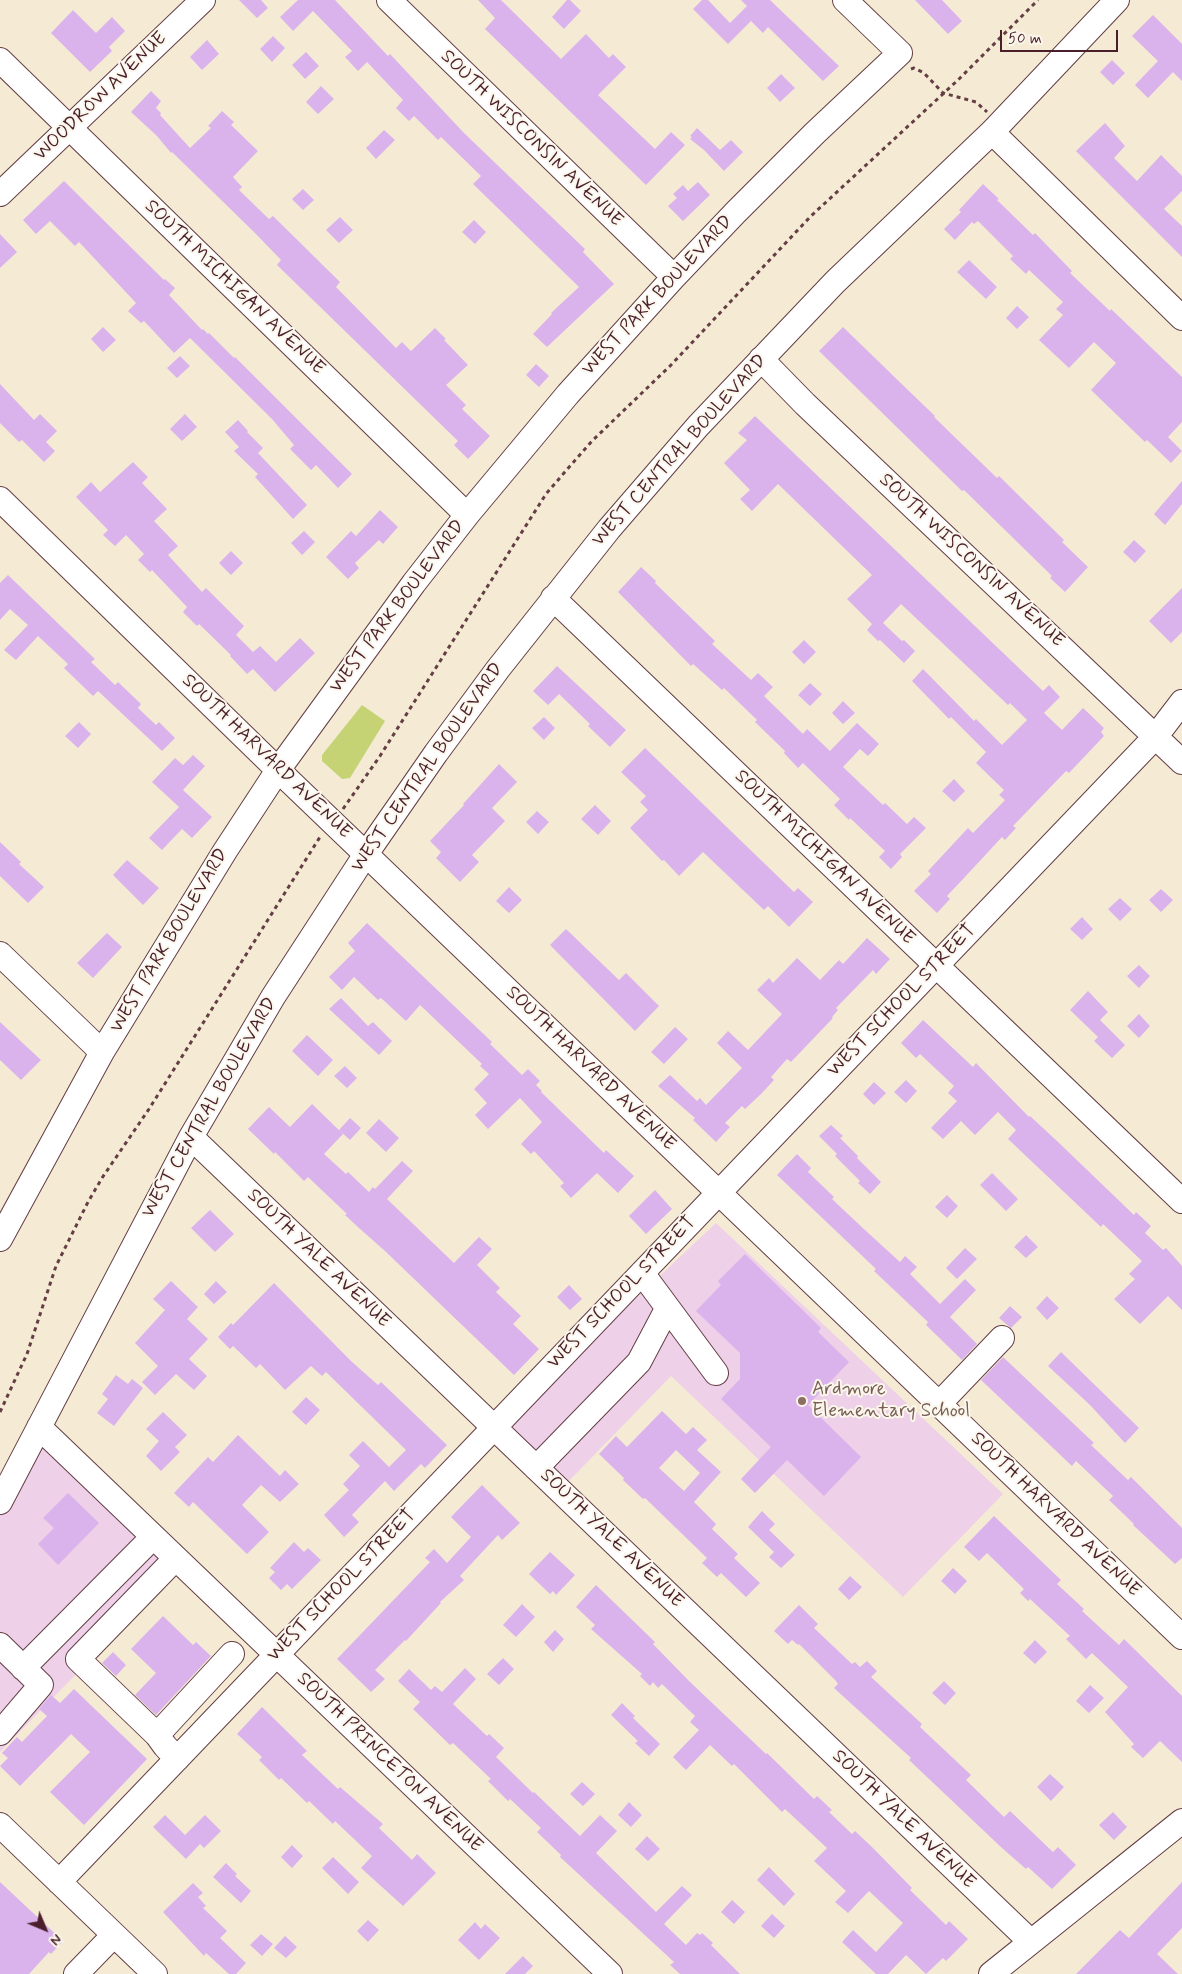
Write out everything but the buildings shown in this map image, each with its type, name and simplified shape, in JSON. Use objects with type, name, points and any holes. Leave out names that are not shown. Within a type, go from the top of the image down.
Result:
[{"type":"street","name":"WOODROW AVENUE","points":[[0,194],[203,0]]},
{"type":"street","name":"SOUTH WISCONSIN AVENUE","points":[[389,0],[674,277]]},
{"type":"street","points":[[845,0],[904,62]]},
{"type":"street","name":"WEST CENTRAL BOULEVARD","points":[[0,1502],[191,1137],[273,997],[366,854],[436,753],[553,598],[609,529],[698,426],[835,282],[995,128],[1117,0]]},
{"type":"street","name":"SOUTH MICHIGAN AVENUE","points":[[0,60],[467,516]]},
{"type":"street","name":"WEST PARK BOULEVARD","points":[[0,1239],[102,1052],[220,859],[278,770],[376,634],[467,516],[568,394],[674,277],[809,139],[904,62]]},
{"type":"street","points":[[995,128],[1182,318]]},
{"type":"street","name":"SOUTH WISCONSIN AVENUE","points":[[761,359],[805,404],[1182,762]]},
{"type":"street","name":"SOUTH HARVARD AVENUE","points":[[0,499],[278,770],[1182,1636]]},
{"type":"street","name":"SOUTH MICHIGAN AVENUE","points":[[553,598],[1182,1201]]},
{"type":"street","name":"WEST SCHOOL STREET","points":[[59,1882],[1156,736],[1182,702]]},
{"type":"street","points":[[0,954],[102,1052]]},
{"type":"street","name":"SOUTH YALE AVENUE","points":[[191,1137],[1031,1942]]},
{"type":"street","points":[[642,1273],[716,1373]]},
{"type":"street","points":[[536,1468],[639,1362],[667,1309]]},
{"type":"street","points":[[939,1404],[1002,1338]]},
{"type":"street","name":"SOUTH PRINCETON AVENUE","points":[[39,1427],[610,1974]]},
{"type":"street","points":[[23,1668],[153,1537]]},
{"type":"street","points":[[176,1558],[78,1659],[157,1735],[177,1758]]},
{"type":"street","points":[[0,1645],[40,1685],[0,1733]]},
{"type":"street","points":[[157,1735],[232,1654]]},
{"type":"street","points":[[990,1974],[1182,1821]]},
{"type":"street","points":[[0,1825],[114,1935],[146,1971]]},
{"type":"street","points":[[76,1974],[114,1935]]},
{"type":"path","points":[[339,814],[380,756],[537,508],[564,473],[592,441],[671,365],[812,216],[958,80],[1038,0]]},
{"type":"path","points":[[904,62],[924,73],[942,93],[976,102],[995,128]]},
{"type":"path","points":[[0,1412],[27,1354],[56,1266],[88,1202],[174,1070],[314,845],[324,832]]},
{"type":"shaded area","name":"Ardmore Elementary School","points":[[716,1223],[1003,1494],[903,1597],[671,1376],[563,1487],[499,1427]]},
{"type":"shaded area","points":[[40,1433],[180,1568],[0,1752],[0,1511]]},
{"type":"green space","points":[[362,705],[385,721],[350,778],[342,779],[322,761],[322,755]]},
{"type":"place","name":"Ardmore Elementary School","points":[[802,1401]]}]
